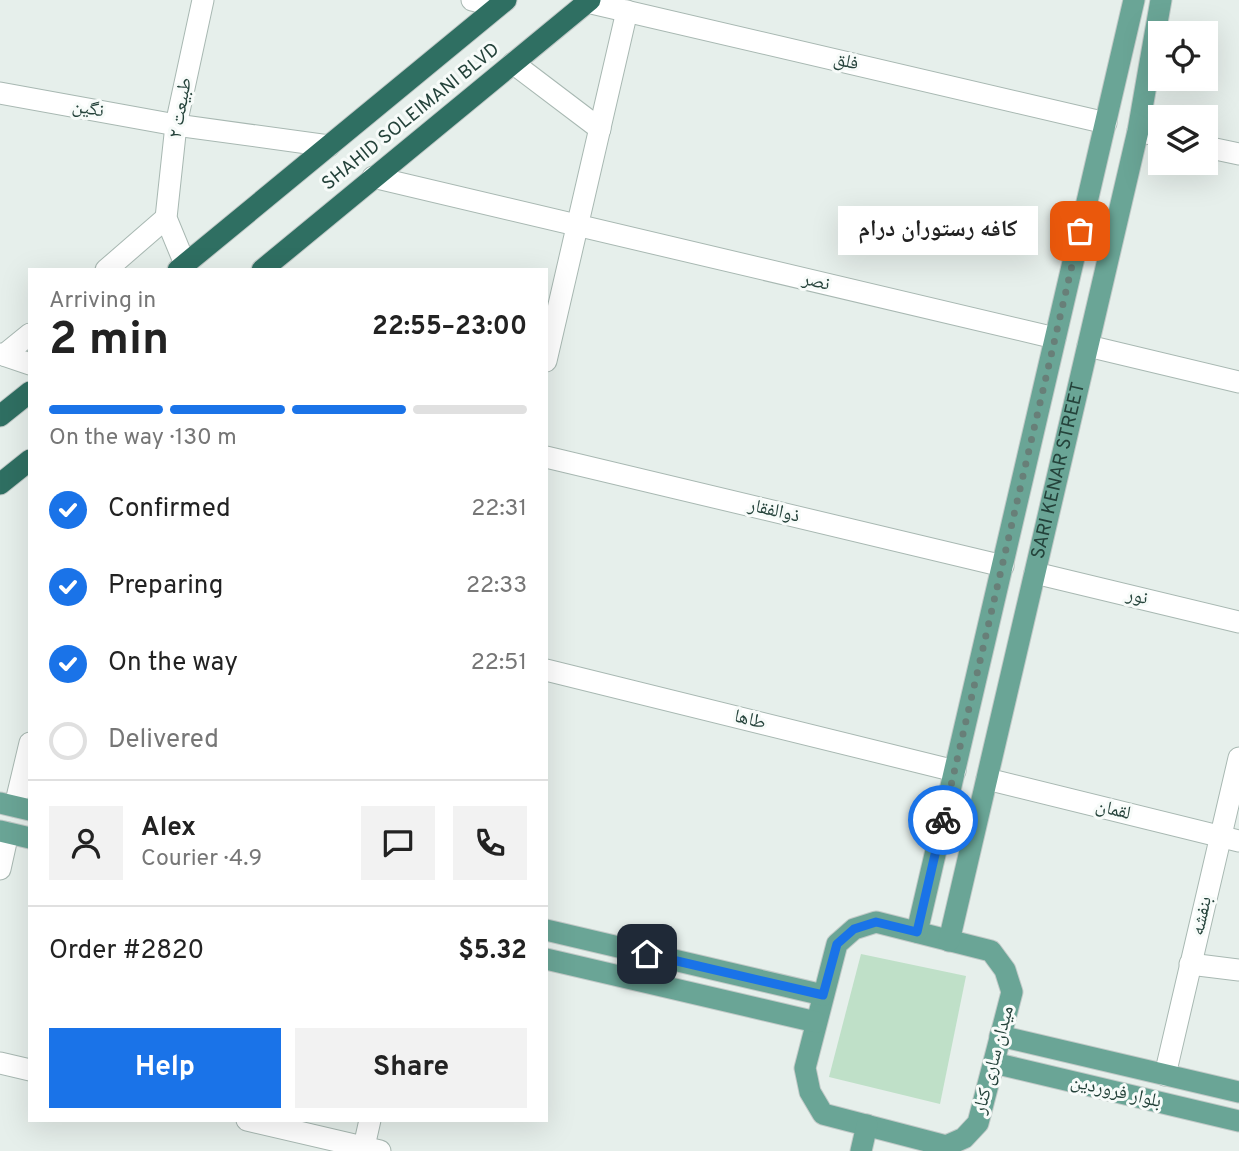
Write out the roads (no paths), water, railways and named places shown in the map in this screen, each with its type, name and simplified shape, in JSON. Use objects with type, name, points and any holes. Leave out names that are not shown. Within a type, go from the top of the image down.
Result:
[{"type":"highway","name":"SHAHID SOLEIMANI BLVD","points":[[264,268],[588,1]]},
{"type":"highway","name":"SHAHID SOLEIMANI BLVD","points":[[182,267],[502,3]]},
{"type":"highway","points":[[0,416],[28,393]]},
{"type":"highway","points":[[0,484],[28,462]]},
{"type":"main road","name":"SARI KENAR STREET","points":[[917,932],[1134,0]]},
{"type":"main road","name":"SARI KENAR STREET","points":[[949,940],[1138,131],[1161,0]]},
{"type":"main road","points":[[1106,123],[1138,131]]},
{"type":"main road","points":[[1055,338],[1088,346]]},
{"type":"main road","points":[[1003,566],[1035,573]]},
{"type":"main road","points":[[955,771],[987,779]]},
{"type":"main road","points":[[15,806],[4,832],[28,838]]},
{"type":"main road","name":"میدان ساری کنار","points":[[876,922],[949,940],[991,951],[1005,970],[1012,992],[978,1123],[964,1138],[946,1146],[893,1142],[867,1125],[823,1114],[810,1092],[804,1068],[837,944],[854,929],[876,922]]},
{"type":"main road","points":[[548,930],[823,995]]},
{"type":"main road","points":[[548,959],[816,1022]]},
{"type":"main road","name":"بلوار فروردین","points":[[1000,1036],[1239,1092]]},
{"type":"main road","name":"بلوار فروردین","points":[[994,1063],[1239,1121]]},
{"type":"main road","points":[[1158,1102],[1165,1074]]},
{"type":"main road","points":[[862,1151],[867,1125]]},
{"type":"street","name":"طبیعت ۲","points":[[166,218],[176,125],[203,0]]},
{"type":"street","points":[[472,0],[502,3]]},
{"type":"street","name":"فلق","points":[[588,1],[1106,123]]},
{"type":"street","points":[[548,353],[627,11]]},
{"type":"street","points":[[513,63],[600,129]]},
{"type":"street","name":"نگین","points":[[0,93],[176,125],[329,146]]},
{"type":"street","points":[[1138,131],[1148,133]]},
{"type":"street","points":[[1218,150],[1239,154]]},
{"type":"street","name":"نصر","points":[[373,177],[1055,338]]},
{"type":"street","points":[[108,268],[166,218],[182,267]]},
{"type":"street","points":[[2,355],[28,336]]},
{"type":"street","points":[[1088,346],[1239,382]]},
{"type":"street","points":[[2,355],[28,363]]},
{"type":"street","name":"ذوالفقار","points":[[548,457],[1003,566]]},
{"type":"street","name":"نور","points":[[1035,573],[1239,622]]},
{"type":"street","name":"طاها","points":[[548,670],[955,771]]},
{"type":"street","points":[[15,806],[28,751]]},
{"type":"street","name":"بنفشه","points":[[1165,1074],[1190,964],[1230,839],[1239,758]]},
{"type":"street","name":"لقمان","points":[[987,779],[1230,839]]},
{"type":"street","points":[[0,869],[4,832]]},
{"type":"street","points":[[1190,964],[1239,970]]},
{"type":"street","points":[[0,1063],[28,1070]]},
{"type":"street","points":[[255,1122],[369,1150],[370,1122]]},
{"type":"place","name":"کافه رستوران درام","points":[[1080,231]]}]
